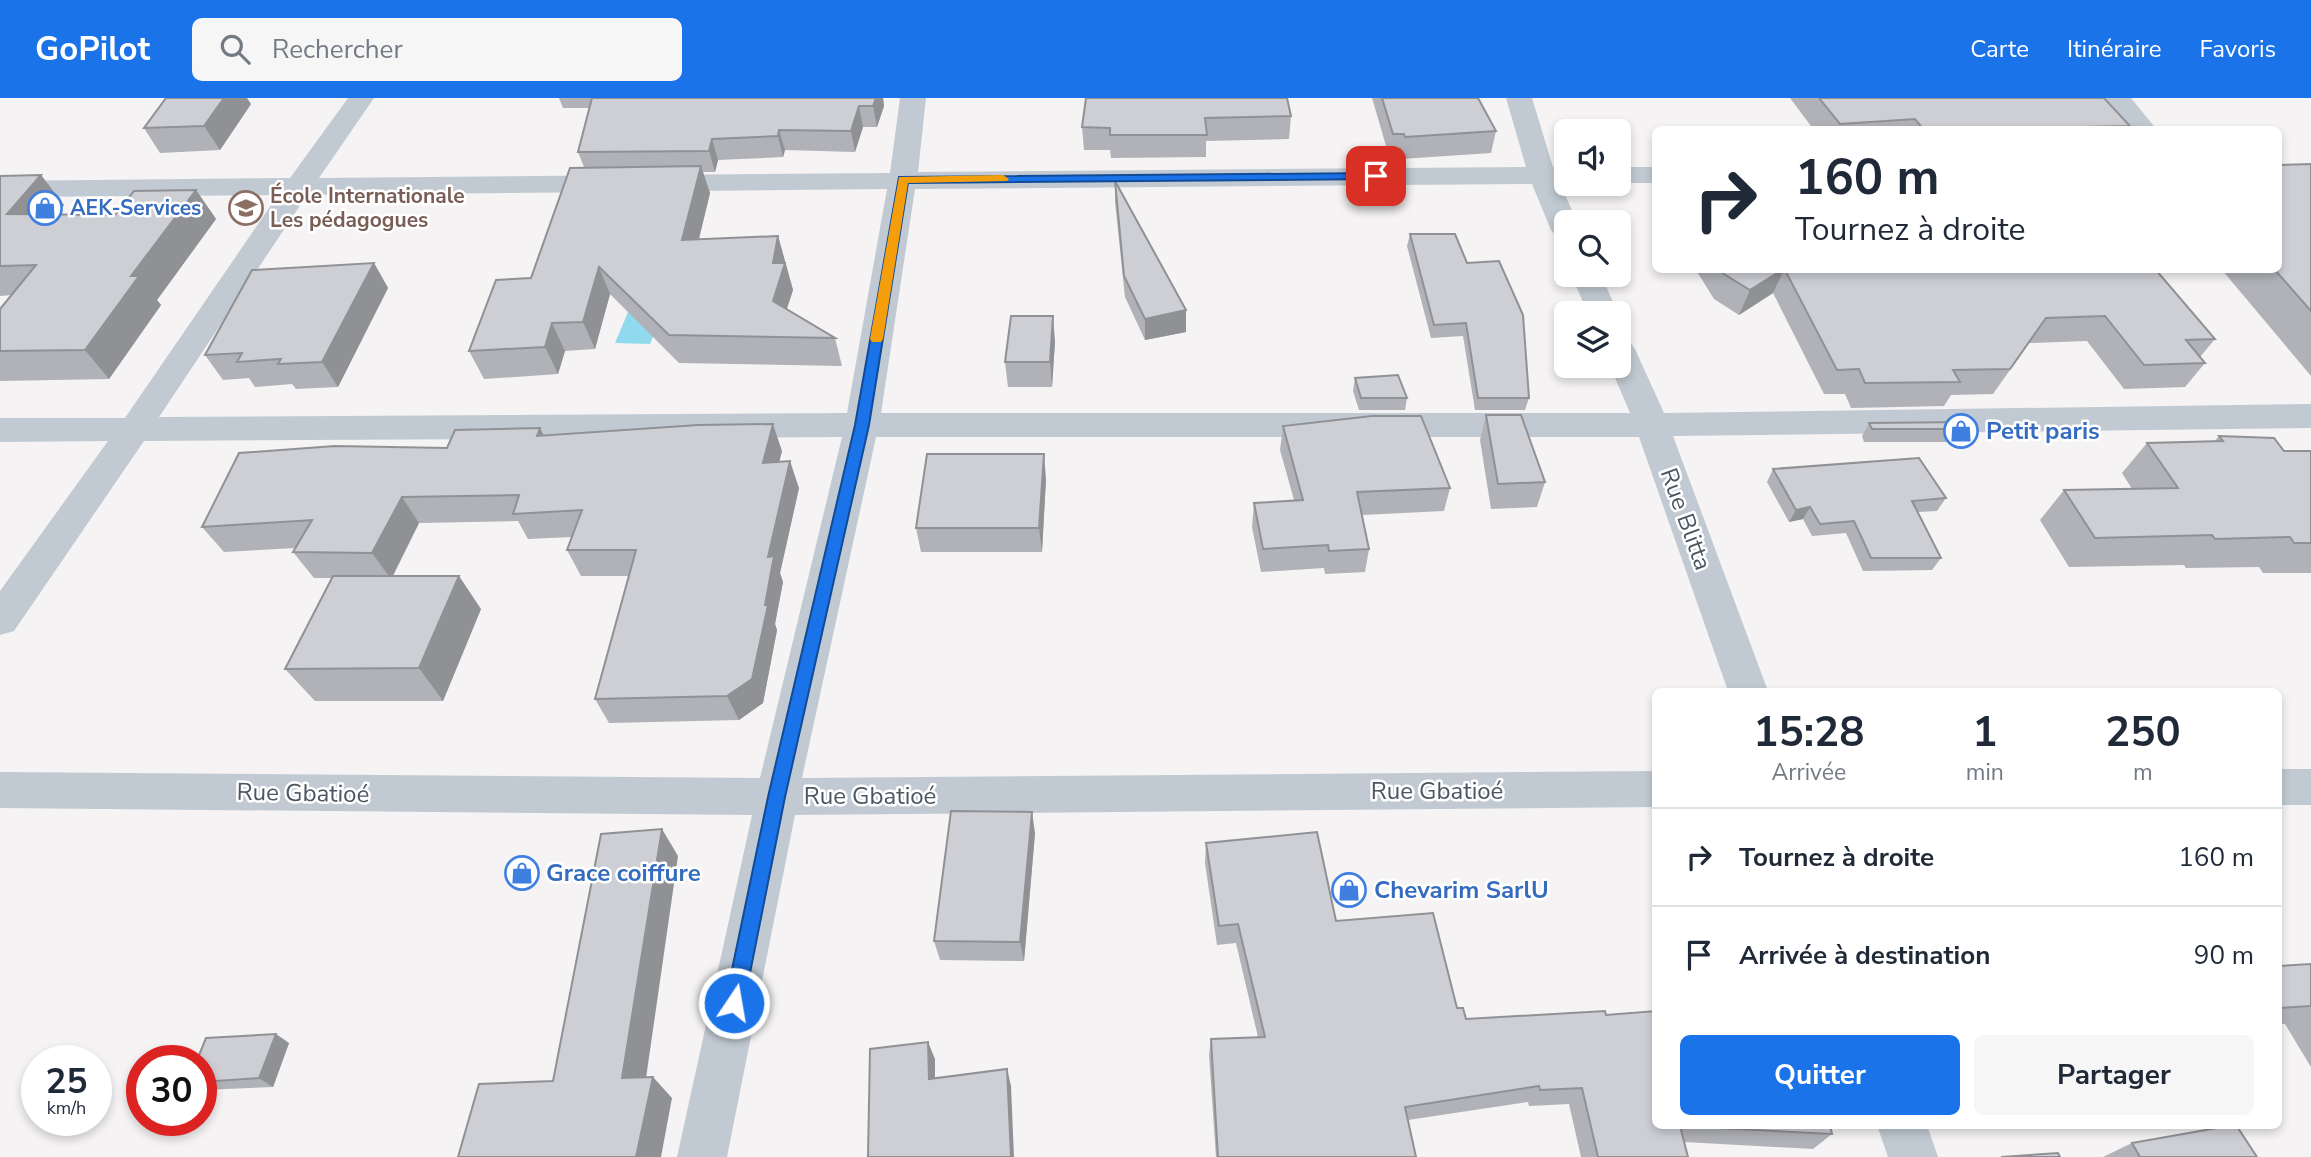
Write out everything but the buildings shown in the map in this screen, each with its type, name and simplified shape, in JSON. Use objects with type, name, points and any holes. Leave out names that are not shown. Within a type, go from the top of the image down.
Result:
[{"type":"street","points":[[0,620],[135,430],[296,187],[361,98]]},
{"type":"street","points":[[702,1157],[777,797],[862,425],[903,179],[913,98]]},
{"type":"street","points":[[0,189],[1554,175],[1519,98]]},
{"type":"street","points":[[2116,98],[2140,126]]},
{"type":"street","points":[[1631,175],[1652,175]]},
{"type":"street","name":"Rue Blitta","points":[[1631,377],[1652,425],[1747,688]]},
{"type":"street","points":[[0,430],[862,425],[1652,425],[2311,416]]},
{"type":"street","points":[[2282,787],[2311,787]]},
{"type":"street","name":"Rue Gbatioé","points":[[0,790],[777,797],[1652,789]]},
{"type":"street","points":[[1903,1129],[1913,1157]]},
{"type":"water","points":[[634,298],[668,298],[650,344],[615,343]]},
{"type":"slow traffic","points":[[876,339],[903,179],[1003,179]]},
{"type":"place","name":"AEK-Services","points":[[45,208]]},
{"type":"place","name":"École Internationale Les pédagogues","points":[[246,208]]},
{"type":"place","name":"Petit paris","points":[[1961,431]]},
{"type":"place","name":"Grace coiffure","points":[[522,873]]},
{"type":"place","name":"Chevarim SarlU","points":[[1349,890]]},
{"type":"route","points":[[734,1003],[777,797],[862,425],[903,179],[1376,176]]}]
